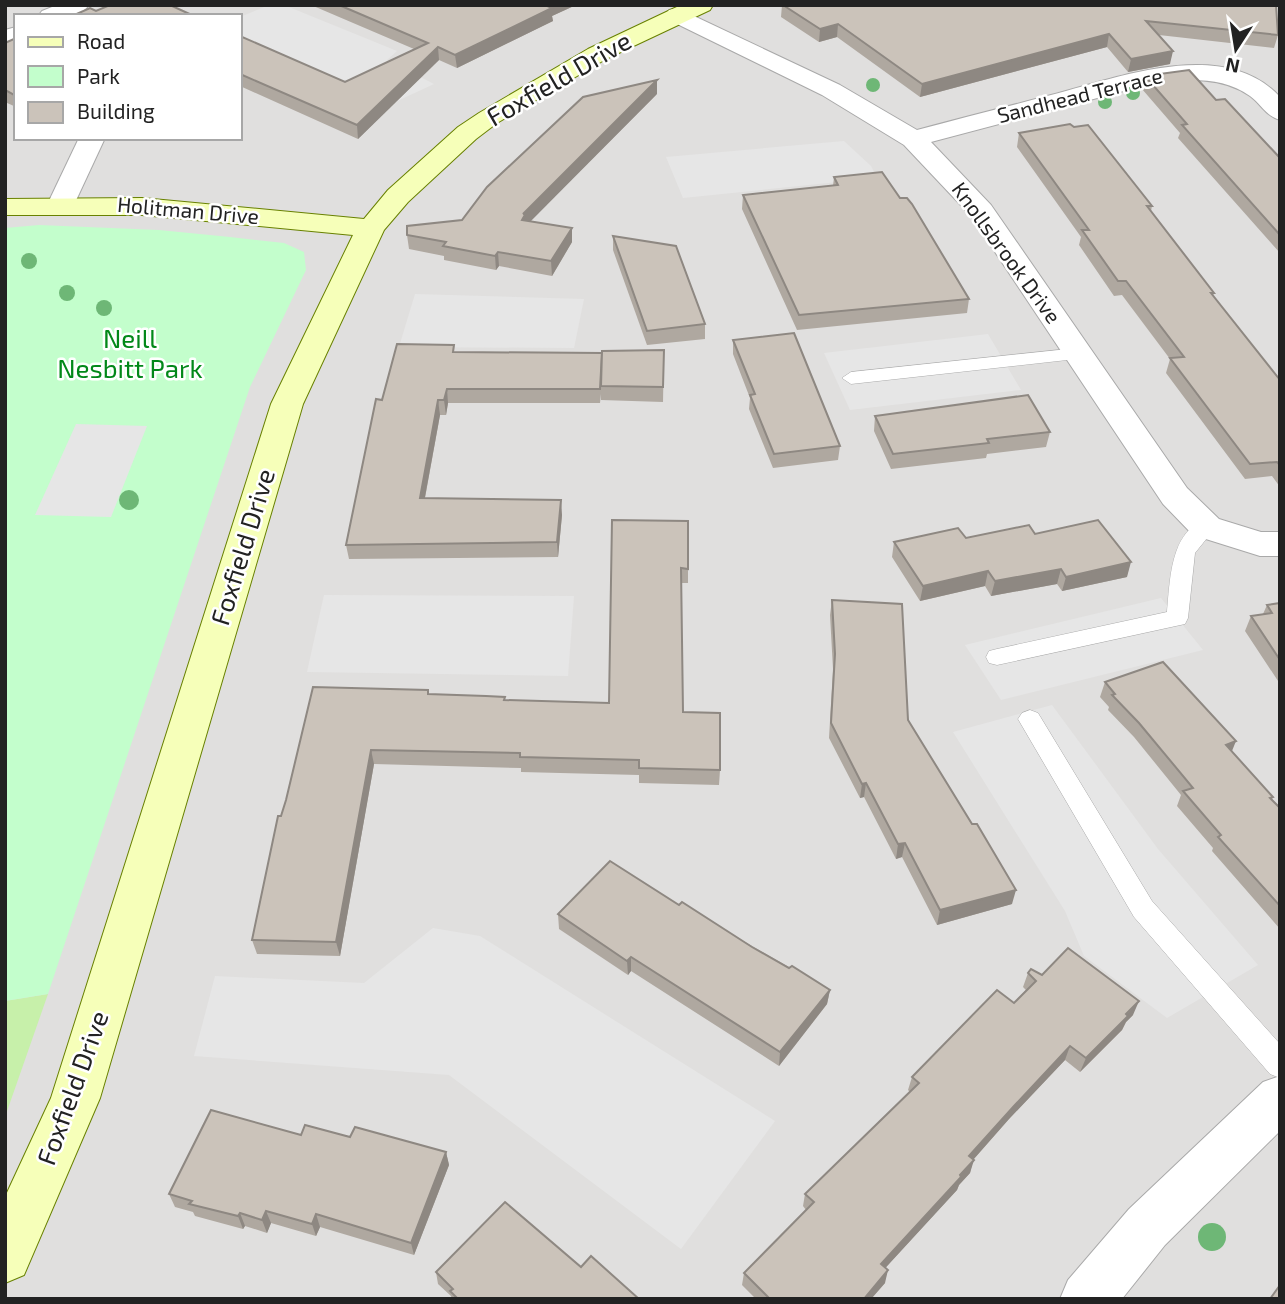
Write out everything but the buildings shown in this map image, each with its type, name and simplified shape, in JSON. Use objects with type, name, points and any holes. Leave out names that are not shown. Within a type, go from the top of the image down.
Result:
[{"type":"street","points":[[55,14],[78,5]]},
{"type":"street","name":"Foxfield Drive","points":[[5,1257],[75,1098],[287,404],[371,228],[398,195],[467,133],[488,118],[597,54],[702,5]]},
{"type":"street","name":"Knollsbrook Drive","points":[[677,15],[831,90],[913,139],[981,211],[1175,496],[1206,527],[1260,544],[1280,544]]},
{"type":"street","name":"Sandhead Terrace","points":[[913,139],[1153,76],[1187,71],[1224,76],[1256,89],[1280,112]]},
{"type":"street","points":[[62,203],[91,140]]},
{"type":"street","name":"Holitman Drive","points":[[5,207],[62,203],[134,205],[371,228]]},
{"type":"street","points":[[1087,1299],[1147,1227],[1280,1098]]},
{"type":"lane","points":[[851,378],[1078,354]]},
{"type":"lane","points":[[997,657],[1177,618],[1185,551],[1206,527]]},
{"type":"lane","points":[[1030,719],[1143,909],[1280,1065]]},
{"type":"shaded area","points":[[5,5],[1280,5],[1280,1299],[5,1299]]},
{"type":"shaded area","points":[[269,5],[284,5],[397,51],[387,60],[434,84],[393,103],[242,37],[242,16]]},
{"type":"shaded area","points":[[844,141],[871,166],[877,178],[683,198],[666,157]]},
{"type":"shaded area","points":[[415,294],[584,299],[574,348],[399,347]]},
{"type":"shaded area","points":[[988,334],[1021,390],[850,410],[824,353]]},
{"type":"shaded area","points":[[76,424],[147,426],[111,517],[35,515]]},
{"type":"shaded area","points":[[324,595],[574,596],[568,676],[307,672]]},
{"type":"shaded area","points":[[1161,598],[1203,650],[1001,700],[965,645]]},
{"type":"shaded area","points":[[1052,705],[1158,849],[1258,965],[1167,1018],[1084,956],[1065,911],[953,732]]},
{"type":"shaded area","points":[[433,928],[480,936],[775,1121],[681,1249],[449,1075],[194,1056],[215,976],[364,983]]},
{"type":"green space","name":"Neill Nesbitt Park","points":[[39,225],[159,230],[284,243],[304,252],[306,270],[250,387],[48,994],[5,1001],[5,228]]},
{"type":"green space","points":[[48,994],[5,1117],[5,1001]]}]
